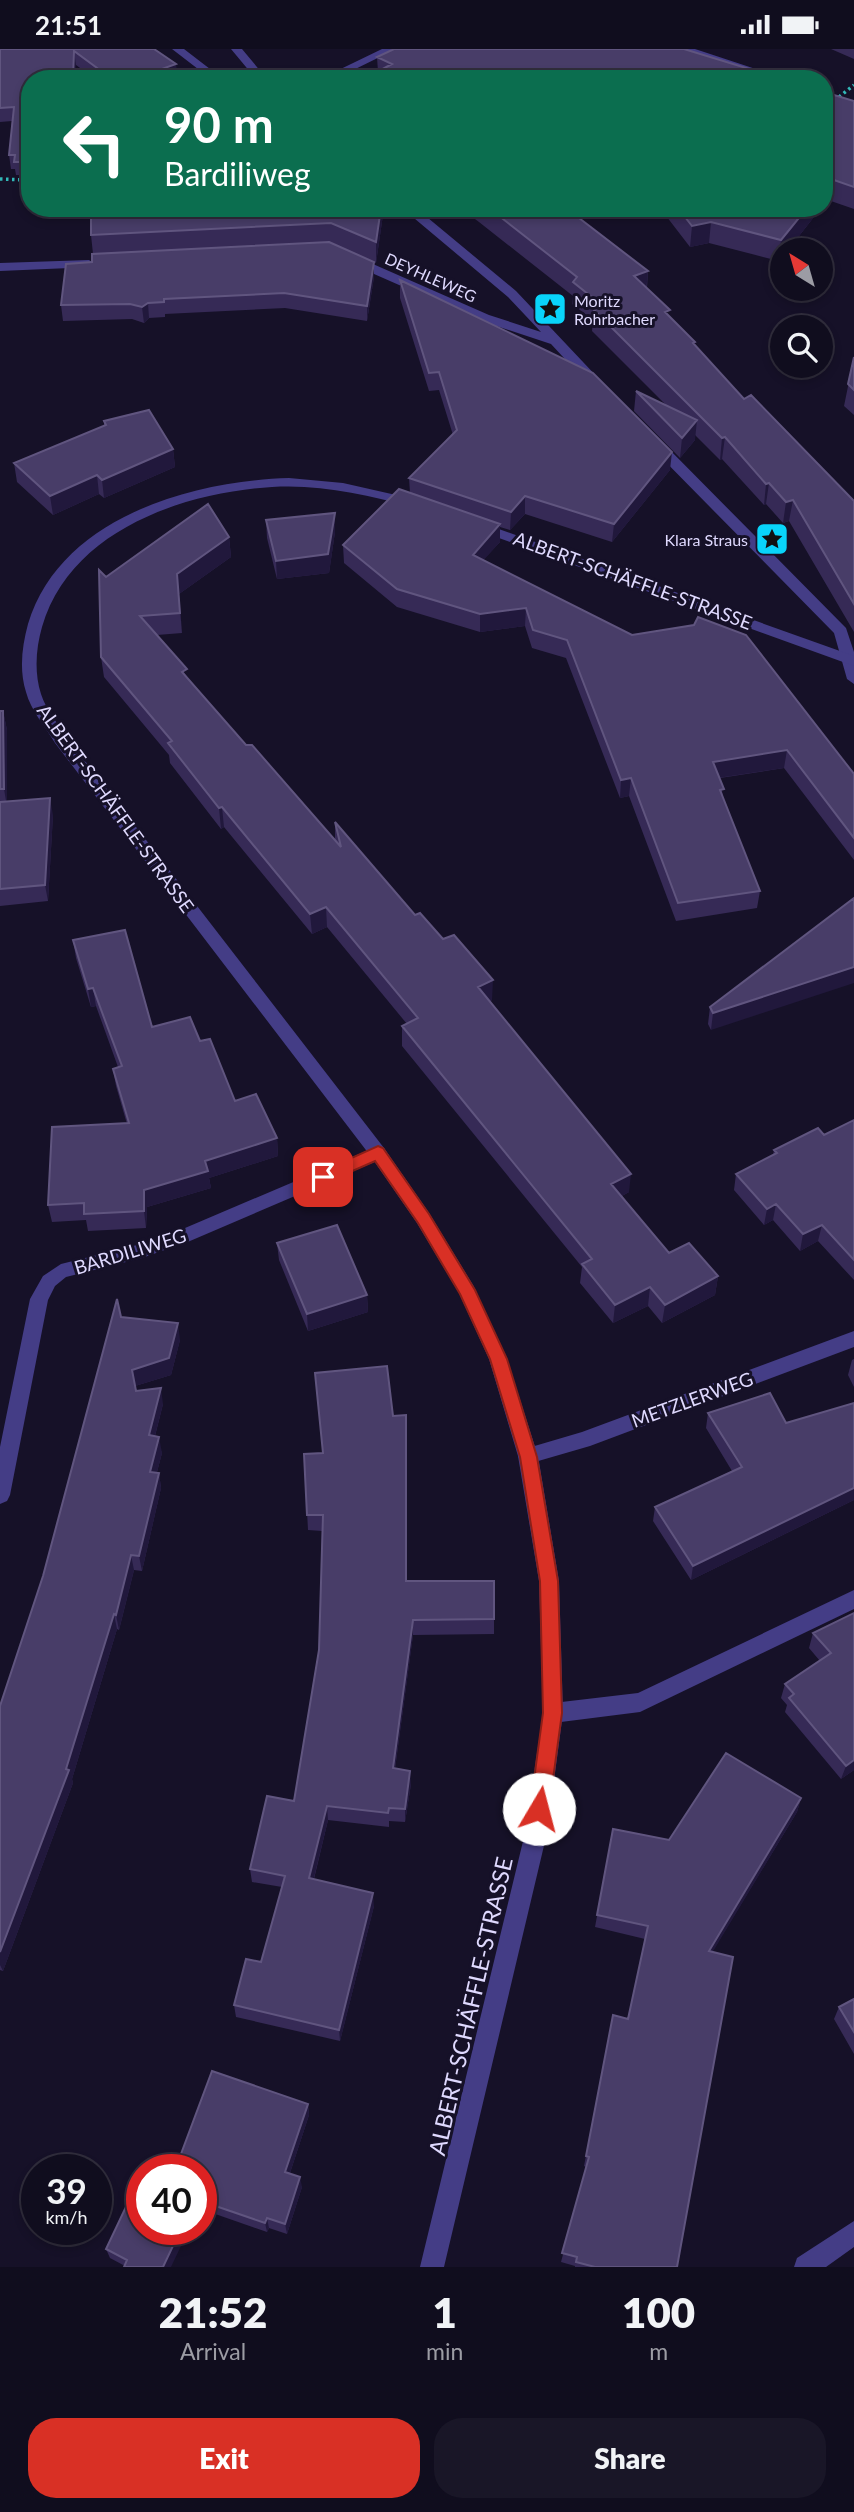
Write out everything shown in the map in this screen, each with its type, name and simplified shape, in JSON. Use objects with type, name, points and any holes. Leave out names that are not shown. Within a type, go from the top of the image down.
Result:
[{"type":"street","points":[[177,49],[206,70]]},
{"type":"street","points":[[236,49],[254,70]]},
{"type":"street","points":[[345,70],[391,49]]},
{"type":"street","points":[[684,49],[752,70]]},
{"type":"street","points":[[419,217],[512,294],[602,390]]},
{"type":"street","name":"DEYHLEWEG","points":[[345,257],[485,318],[554,341]]},
{"type":"street","points":[[0,267],[108,264]]},
{"type":"street","points":[[640,428],[841,631],[854,679]]},
{"type":"street","name":"ALBERT-SCHÄFFLE-STRASSE","points":[[432,2267],[536,1833],[553,1713],[549,1581],[528,1457],[498,1359],[467,1290],[424,1218],[378,1153],[60,739],[36,702],[27,663],[33,627],[43,597],[69,563],[100,537],[135,517],[171,502],[214,491],[270,483],[324,483],[377,492],[435,510]]},
{"type":"street","name":"ALBERT-SCHÄFFLE-STRASSE","points":[[462,520],[851,660]]},
{"type":"street","name":"BARDILIWEG","points":[[0,1495],[38,1299],[49,1281],[61,1271],[142,1251],[184,1236],[378,1153]]},
{"type":"street","name":"METZLERWEG","points":[[528,1457],[583,1440],[854,1339]]},
{"type":"street","points":[[553,1713],[640,1702],[854,1599]]},
{"type":"street","points":[[806,2267],[854,2233]]},
{"type":"path","points":[[839,97],[854,85]]},
{"type":"path","points":[[0,179],[21,180]]},
{"type":"building","points":[[0,49],[154,49],[176,64],[159,70],[100,70],[74,51],[73,70],[21,70],[21,162],[14,162],[15,155],[9,155],[14,107],[0,108]]},
{"type":"building","points":[[394,49],[684,49],[753,70],[381,70],[392,64],[377,57]]},
{"type":"building","points":[[833,95],[854,101],[854,187],[833,180]]},
{"type":"building","points":[[91,217],[380,217],[376,242],[331,223],[91,235]]},
{"type":"building","points":[[500,217],[578,217],[648,271],[634,276],[670,310],[665,312],[744,399],[751,395],[854,501],[854,604],[793,500],[786,502],[769,483],[766,484],[725,437],[722,438],[593,309],[603,306],[573,282],[577,277]]},
{"type":"building","points":[[685,217],[800,217],[783,238],[711,222],[692,226]]},
{"type":"building","points":[[329,242],[374,262],[367,306],[284,293],[164,299],[164,302],[148,303],[142,307],[130,304],[61,305],[66,264],[92,262],[92,254]]},
{"type":"building","points":[[400,280],[593,373],[672,452],[614,524],[525,496],[511,512],[409,478],[457,430],[439,372],[429,373]]},
{"type":"building","points":[[854,357],[854,390],[848,384]]},
{"type":"building","points":[[636,391],[697,420],[682,438]]},
{"type":"building","points":[[149,410],[173,449],[102,480],[97,475],[50,496],[14,463],[106,425],[104,421]]},
{"type":"building","points":[[399,489],[500,524],[473,555],[632,635],[694,625],[698,617],[746,635],[854,774],[854,838],[787,750],[713,762],[724,789],[720,790],[760,891],[678,903],[631,778],[621,780],[567,640],[533,630],[526,608],[480,614],[397,589],[343,545]]},
{"type":"building","points":[[208,504],[229,537],[177,574],[180,613],[140,616],[187,669],[182,672],[246,745],[252,745],[341,847],[335,822],[415,915],[420,913],[443,939],[454,935],[493,980],[478,987],[631,1174],[611,1184],[669,1253],[689,1243],[718,1276],[665,1305],[650,1287],[615,1305],[582,1264],[592,1259],[402,1026],[418,1018],[326,907],[310,914],[222,807],[219,808],[168,743],[172,741],[101,657],[99,570],[106,577]]},
{"type":"building","points":[[335,513],[328,554],[276,561],[266,520]]},
{"type":"building","points":[[0,711],[3,711],[4,789],[0,789]]},
{"type":"building","points":[[50,798],[45,885],[0,889],[0,802]]},
{"type":"building","points":[[854,898],[854,967],[713,1013],[710,1007]]},
{"type":"building","points":[[125,930],[152,1027],[190,1017],[200,1041],[210,1039],[235,1101],[256,1094],[277,1138],[205,1161],[208,1171],[144,1190],[144,1211],[84,1214],[84,1203],[48,1205],[52,1127],[129,1123],[113,1069],[122,1066],[93,988],[88,989],[73,940]]},
{"type":"building","points":[[854,1120],[854,1260],[822,1225],[803,1234],[776,1204],[767,1209],[736,1174],[777,1153],[774,1150],[818,1128],[824,1135]]},
{"type":"building","points":[[337,1225],[367,1295],[307,1314],[277,1243]]},
{"type":"building","points":[[117,1299],[121,1317],[178,1323],[169,1358],[132,1370],[136,1391],[161,1388],[149,1435],[159,1437],[150,1472],[159,1473],[139,1556],[131,1555],[116,1615],[114,1614],[66,1769],[69,1770],[0,1952],[0,1706],[43,1576]]},
{"type":"building","points":[[387,1366],[393,1416],[406,1415],[406,1581],[494,1581],[494,1619],[413,1620],[393,1768],[410,1771],[405,1809],[389,1808],[388,1813],[327,1806],[309,1878],[373,1893],[339,2030],[234,2005],[246,1959],[261,1962],[285,1876],[250,1869],[267,1796],[294,1801],[319,1650],[323,1515],[307,1515],[304,1454],[323,1453],[315,1373]]},
{"type":"building","points":[[770,1393],[786,1423],[854,1403],[854,1488],[693,1566],[655,1507],[742,1467],[708,1413]]},
{"type":"building","points":[[854,1613],[854,1760],[846,1766],[789,1698],[794,1694],[785,1684],[831,1653],[813,1633]]},
{"type":"building","points":[[726,1753],[801,1798],[709,1951],[733,1957],[677,2267],[595,2267],[576,2262],[577,2257],[562,2253],[589,2157],[586,2156],[613,2015],[628,2019],[648,1926],[597,1915],[613,1829],[669,1840]]},
{"type":"building","points":[[854,1999],[854,2032],[839,2007]]},
{"type":"building","points":[[212,2071],[308,2104],[285,2172],[300,2177],[285,2224],[267,2218],[265,2223],[217,2206],[217,2154],[181,2154]]},
{"type":"building","points":[[126,2207],[126,2245],[173,2245],[163,2267],[124,2267],[127,2260],[106,2249],[108,2245],[112,2245],[112,2236]]},
{"type":"place","name":"Moritz Rohrbacher","points":[[550,309]]},
{"type":"place","name":"Klara Straus","points":[[772,539]]},
{"type":"route","points":[[323,1177],[378,1153],[424,1218],[467,1290],[498,1359],[528,1457],[549,1581],[553,1713],[539,1809]]}]
